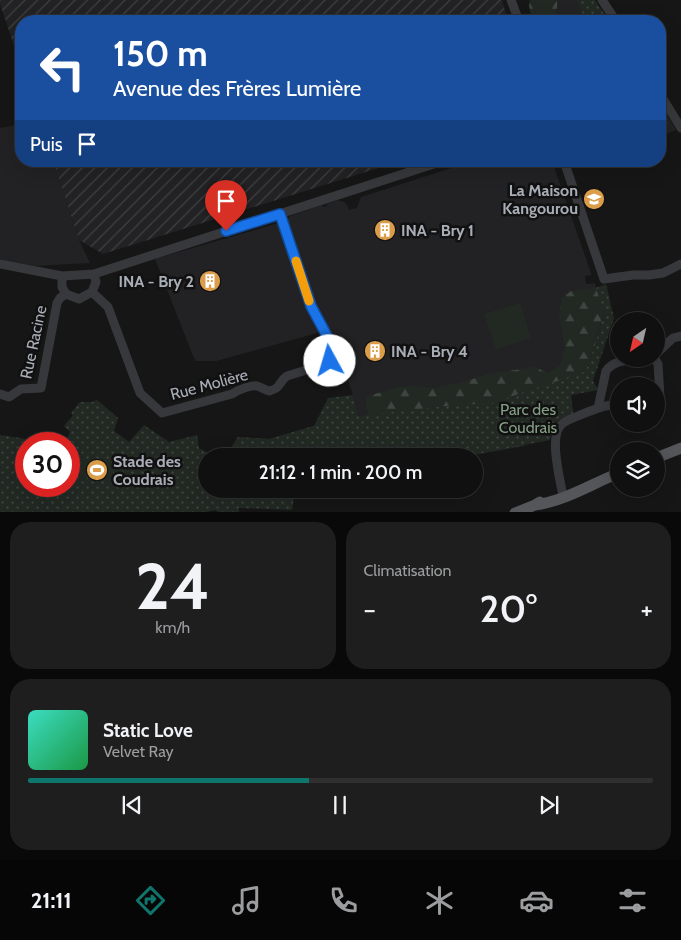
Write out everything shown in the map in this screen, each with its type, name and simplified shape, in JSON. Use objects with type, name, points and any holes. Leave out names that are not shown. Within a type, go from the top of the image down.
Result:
[{"type":"main road","points":[[665,454],[681,448]]},
{"type":"main road","points":[[515,512],[536,509],[546,498],[563,494],[578,485],[610,476]]},
{"type":"street","points":[[511,0],[517,15]]},
{"type":"street","points":[[602,0],[612,15]]},
{"type":"street","points":[[666,104],[681,128]]},
{"type":"street","points":[[0,264],[62,276],[94,274],[425,167]]},
{"type":"street","points":[[566,167],[604,279],[633,275],[650,276],[663,273],[681,264]]},
{"type":"street","name":"Rue Molière","points":[[92,292],[108,307],[140,393],[162,413],[232,394],[253,386],[258,386],[269,392],[275,390],[286,376],[326,364],[330,361],[331,357],[326,334],[311,306],[280,214]]},
{"type":"street","points":[[62,276],[62,287],[66,294],[79,299],[92,292],[96,282],[94,274]]},
{"type":"street","name":"Rue Racine","points":[[0,394],[9,397],[21,389],[41,388],[57,302],[66,294]]},
{"type":"street","points":[[665,346],[673,338],[681,336]]},
{"type":"street","points":[[598,408],[606,371],[610,366]]},
{"type":"street","points":[[563,494],[555,443],[556,433],[561,425],[569,420],[610,405]]},
{"type":"shaded area","points":[[0,0],[502,0],[506,15],[15,15],[15,49]]},
{"type":"shaded area","points":[[558,0],[576,0],[583,15],[556,15]]},
{"type":"shaded area","points":[[666,114],[676,130],[666,134]]},
{"type":"shaded area","points":[[15,125],[15,167],[55,167],[79,240],[90,263],[35,266],[0,259],[0,128]]},
{"type":"shaded area","points":[[55,167],[382,167],[103,254],[79,240]]},
{"type":"shaded area","points":[[454,167],[554,167],[591,273],[591,275],[585,276],[586,284],[595,283],[604,310],[584,372],[492,403],[358,416],[353,395],[329,327],[315,307],[288,225],[288,218],[322,205],[323,207],[327,206],[327,204],[339,200],[347,205],[349,210],[357,208],[361,197]]},
{"type":"shaded area","points":[[279,223],[305,307],[321,332],[216,361],[196,361],[155,259]]},
{"type":"green space","points":[[530,0],[558,0],[556,15],[531,15]]},
{"type":"green space","points":[[576,0],[595,0],[605,15],[583,15]]},
{"type":"green space","name":"Parc des Coudrais","points":[[606,284],[613,312],[610,312],[610,330],[593,381],[598,390],[571,395],[573,414],[556,422],[550,440],[483,453],[483,448],[231,448],[238,437],[269,439],[314,426],[328,398],[353,395],[358,416],[492,403],[584,372],[588,366],[597,339],[604,311],[596,288]]},
{"type":"green space","name":"Parc des Coudrais","points":[[596,288],[604,310],[597,339],[588,366],[571,395],[573,414],[563,400],[524,446],[483,453],[483,448],[231,448],[238,437],[269,439],[314,426],[369,415],[365,397],[398,387],[435,388],[489,374],[534,366],[547,373],[560,366],[565,347],[559,313],[562,298],[571,291]]},
{"type":"green space","points":[[520,303],[531,338],[496,349],[484,314]]},
{"type":"green space","points":[[97,400],[118,418],[114,431],[129,442],[144,425],[169,442],[197,435],[199,448],[198,498],[294,498],[292,510],[239,508],[239,512],[218,512],[215,510],[207,512],[0,512],[0,435],[15,437],[15,497],[80,497],[80,432],[70,432],[64,426],[80,402]]},
{"type":"green space","name":"Stade des Coudrais","points":[[82,460],[114,464],[112,481],[81,477]]},
{"type":"slow traffic","points":[[296,261],[309,301]]},
{"type":"place","name":"La Maison Kangourou","points":[[594,199]]},
{"type":"place","name":"INA - Bry 1","points":[[385,230]]},
{"type":"place","name":"INA - Bry 2","points":[[210,281]]},
{"type":"place","name":"INA - Bry 4","points":[[375,351]]},
{"type":"place","name":"Stade des Coudrais","points":[[97,470]]},
{"type":"route","points":[[226,231],[280,214],[311,306],[326,334],[331,351],[330,361]]}]
